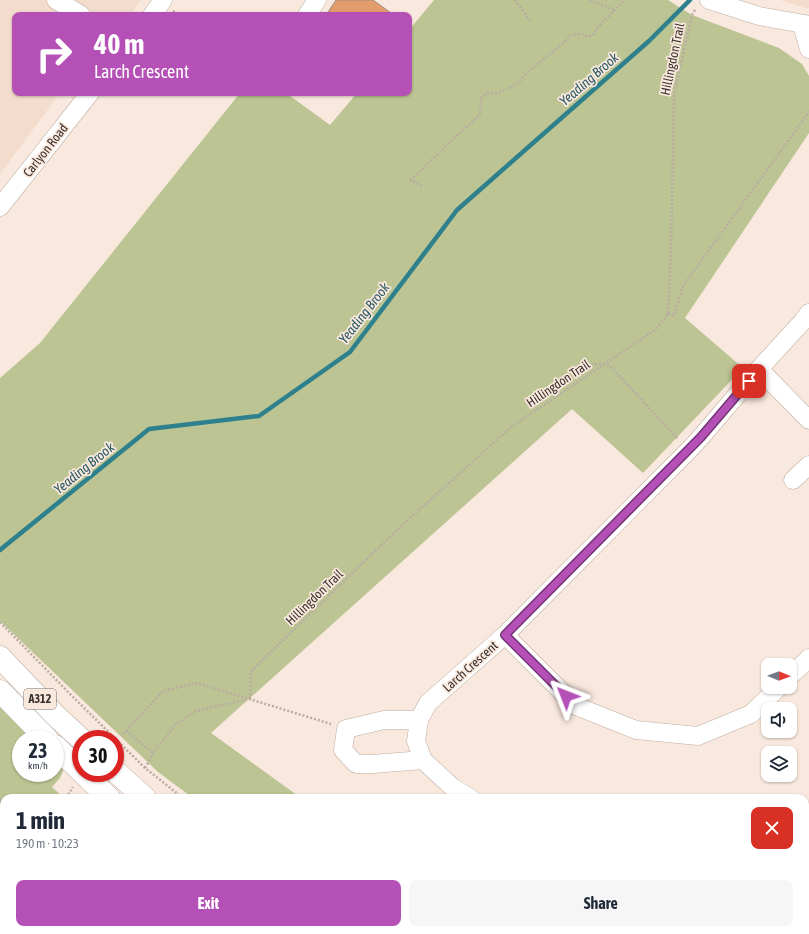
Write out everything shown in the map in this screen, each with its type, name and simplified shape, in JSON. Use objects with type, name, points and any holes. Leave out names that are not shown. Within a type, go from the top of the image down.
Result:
[{"type":"highway","name":"A312","points":[[0,657],[72,731]]},
{"type":"highway","name":"A312","points":[[0,691],[39,730]]},
{"type":"highway","points":[[64,757],[72,766]]},
{"type":"highway","points":[[124,779],[141,794]]},
{"type":"highway","points":[[88,782],[104,794]]},
{"type":"street","points":[[56,0],[76,12]]},
{"type":"street","points":[[154,12],[163,0]]},
{"type":"street","points":[[309,12],[317,0]]},
{"type":"street","points":[[703,2],[759,16],[805,25],[809,49]]},
{"type":"street","name":"Carlyon Road","points":[[0,207],[88,96]]},
{"type":"street","name":"Larch Crescent","points":[[463,794],[452,787],[423,760],[416,741],[419,720],[428,703],[505,635],[689,450],[759,369],[807,320]]},
{"type":"street","points":[[759,369],[809,420]]},
{"type":"street","points":[[793,480],[809,465]]},
{"type":"street","points":[[505,635],[576,706],[636,730],[698,736],[751,714],[772,694]]},
{"type":"street","points":[[797,669],[809,658]]},
{"type":"street","points":[[419,720],[384,720],[346,729],[343,750],[356,764],[423,760]]},
{"type":"path","points":[[515,0],[531,22]]},
{"type":"path","points":[[590,0],[614,10]]},
{"type":"path","points":[[422,186],[411,180],[480,116],[481,98],[487,93],[498,93],[516,85],[527,73],[571,35],[581,34],[589,37],[594,34],[598,27],[625,0]]},
{"type":"path","name":"Hillingdon Trail","points":[[250,699],[251,671],[398,529],[510,427],[655,330],[668,314],[671,252],[674,94],[692,15],[703,2]]},
{"type":"path","points":[[668,314],[674,316],[683,286],[809,112]]},
{"type":"path","points":[[583,365],[604,364],[610,366],[673,435],[689,450]]},
{"type":"path","points":[[0,622],[70,694],[128,750],[144,768],[178,794]]},
{"type":"path","points":[[153,753],[126,731],[163,691],[197,683],[346,729]]},
{"type":"path","points":[[144,768],[153,753],[176,724],[196,711],[250,699]]},
{"type":"path","points":[[69,794],[76,782]]},
{"type":"shaded area","points":[[0,0],[141,0],[132,12],[12,12],[12,96],[58,96],[0,174]]},
{"type":"shaded area","points":[[780,0],[809,0],[809,8],[805,8]]},
{"type":"green space","points":[[434,0],[668,0],[692,15],[779,48],[802,64],[809,76],[809,133],[685,318],[743,368],[643,473],[572,409],[211,733],[295,794],[188,794],[158,772],[124,740],[124,730],[114,730],[0,621],[0,378],[40,343],[238,96],[290,96],[330,125],[354,96],[412,96],[412,26]]},
{"type":"green space","points":[[0,702],[28,730],[12,730],[12,782],[56,782],[52,787],[60,794],[0,794]]},
{"type":"building","points":[[336,0],[373,0],[390,12],[328,12]]},
{"type":"waterway","name":"Yeading Brook","points":[[0,550],[149,429],[259,416],[350,352],[457,210],[649,41],[690,0]]},
{"type":"route","points":[[566,696],[505,635],[701,437],[749,381]]}]
